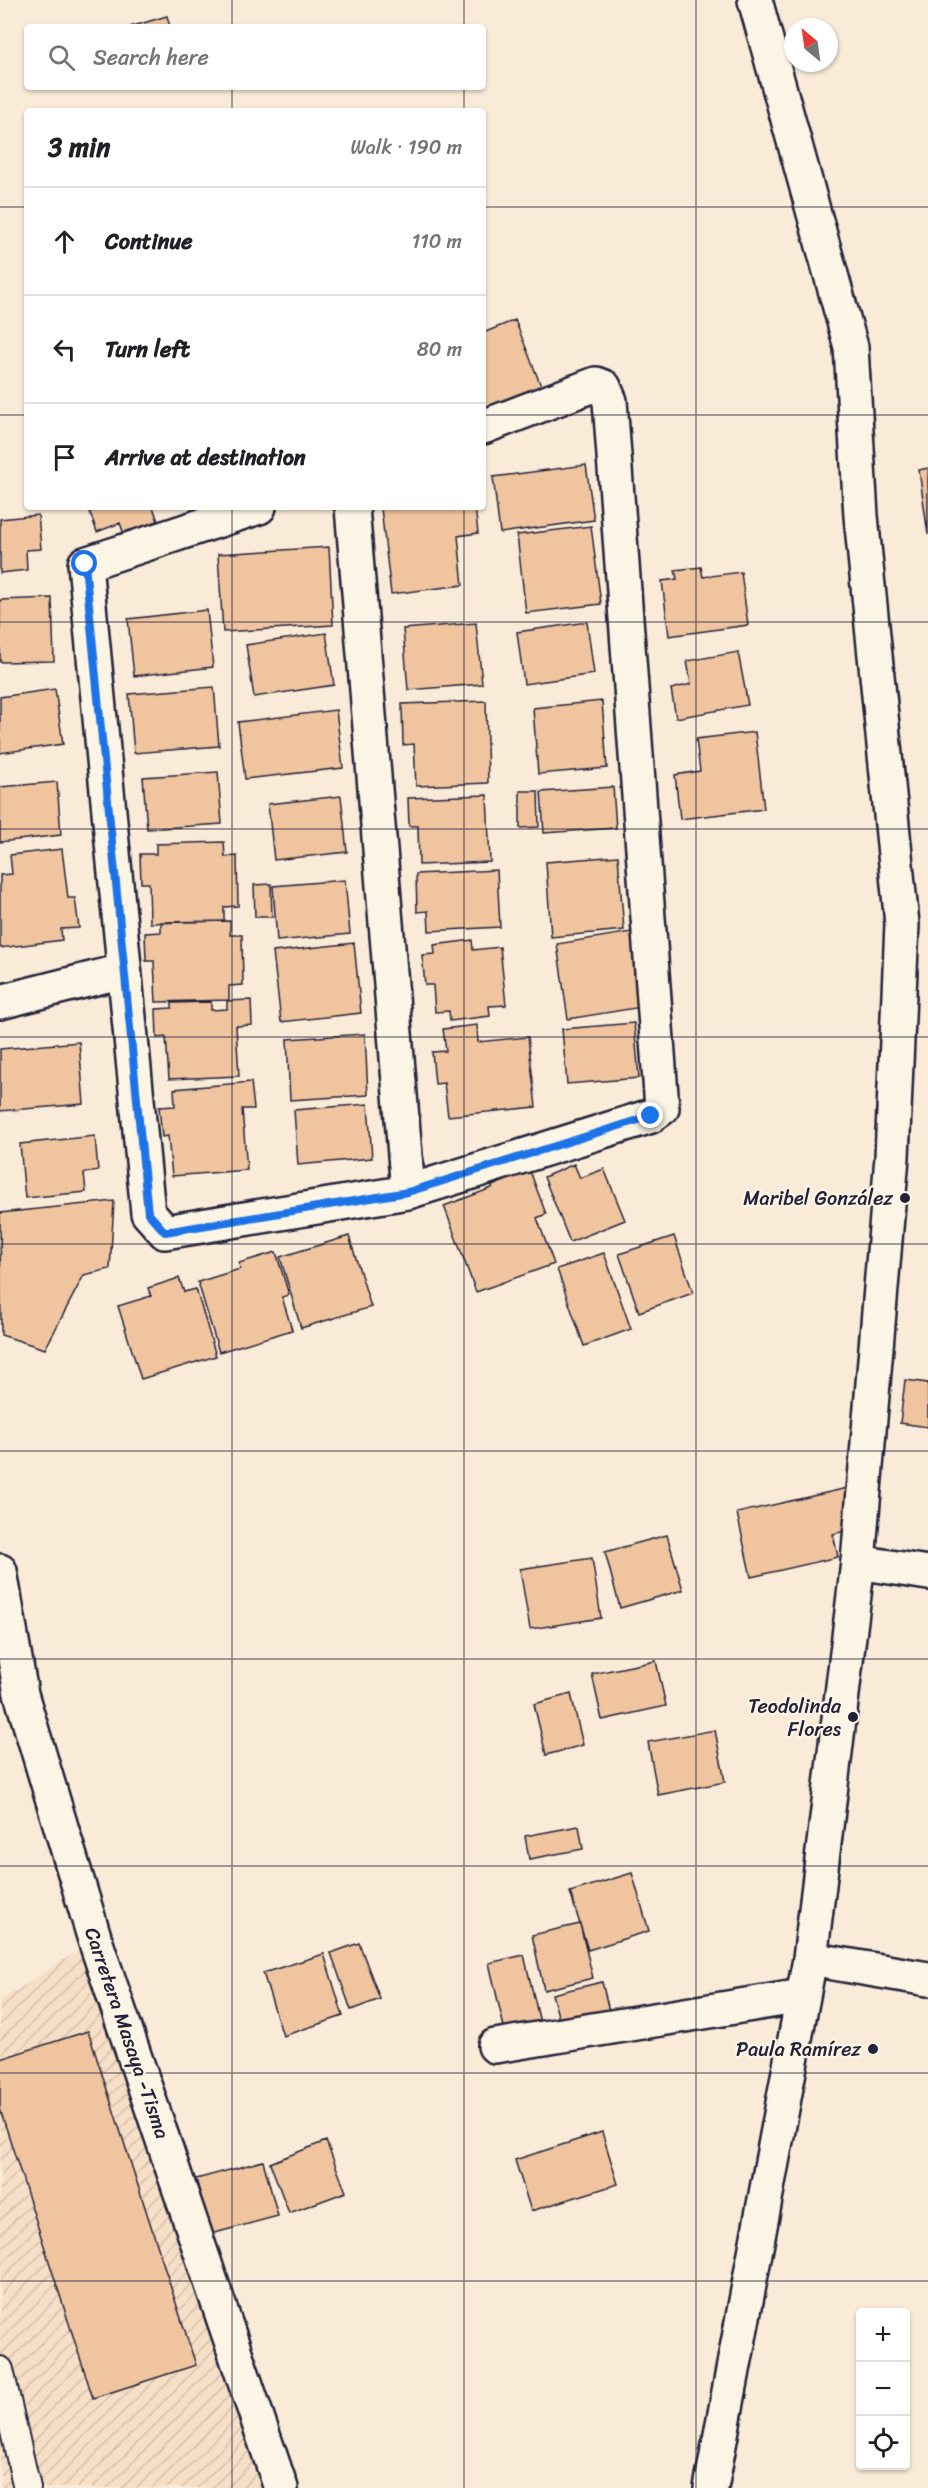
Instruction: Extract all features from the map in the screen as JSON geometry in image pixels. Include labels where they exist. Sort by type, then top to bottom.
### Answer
[{"type":"street","points":[[711,2488],[810,1959],[858,1562],[892,1157],[902,924],[861,516],[851,347],[755,0]]},
{"type":"street","points":[[250,510],[85,564],[148,1213],[165,1232],[408,1192],[651,1116],[662,1108],[610,401],[604,387],[596,384],[486,426]]},
{"type":"street","points":[[352,510],[408,1192]]},
{"type":"street","points":[[0,1002],[123,971]]},
{"type":"street","points":[[858,1562],[928,1573]]},
{"type":"street","name":"Carretera Masaya -Tisma","points":[[0,1571],[21,1694],[95,1940],[281,2488]]},
{"type":"street","points":[[810,1959],[928,1979]]},
{"type":"street","points":[[495,2046],[802,1995]]},
{"type":"lane","points":[[0,2370],[27,2488]]},
{"type":"shaded area","points":[[95,1940],[281,2488],[0,2488],[0,2001]]},
{"type":"building","points":[[167,16],[169,24],[140,24]]},
{"type":"building","points":[[515,320],[543,391],[488,412],[486,407],[486,332]]},
{"type":"building","points":[[586,465],[594,520],[500,533],[493,477]]},
{"type":"building","points":[[928,468],[928,535],[919,470]]},
{"type":"building","points":[[89,510],[154,510],[158,521],[124,534],[120,523],[97,532]]},
{"type":"building","points":[[381,510],[475,510],[478,533],[458,536],[463,585],[391,594]]},
{"type":"building","points":[[38,515],[41,549],[26,550],[27,570],[0,573],[0,519]]},
{"type":"building","points":[[591,526],[601,604],[526,613],[517,535]]},
{"type":"building","points":[[329,547],[333,625],[223,632],[218,554]]},
{"type":"building","points":[[701,567],[703,577],[741,572],[748,625],[669,636],[662,581],[677,579],[675,570]]},
{"type":"building","points":[[52,598],[54,661],[0,662],[0,600]]},
{"type":"building","points":[[207,610],[213,667],[134,676],[128,619]]},
{"type":"building","points":[[587,622],[594,674],[524,684],[517,632]]},
{"type":"building","points":[[476,623],[482,684],[408,690],[403,629]]},
{"type":"building","points":[[326,633],[334,685],[254,697],[246,645]]},
{"type":"building","points":[[738,652],[748,705],[676,718],[671,689],[691,684],[687,661]]},
{"type":"building","points":[[214,687],[219,746],[134,753],[129,694]]},
{"type":"building","points":[[55,689],[63,744],[0,753],[0,697]]},
{"type":"building","points":[[486,701],[488,783],[416,786],[414,744],[403,745],[402,704]]},
{"type":"building","points":[[602,701],[607,768],[538,774],[533,708]]},
{"type":"building","points":[[336,710],[343,768],[245,779],[238,722]]},
{"type":"building","points":[[755,732],[764,809],[680,819],[675,775],[700,771],[696,739]]},
{"type":"building","points":[[218,772],[222,824],[147,829],[143,777]]},
{"type":"building","points":[[57,782],[61,835],[0,842],[0,787]]},
{"type":"building","points":[[613,787],[616,828],[544,833],[541,792]]},
{"type":"building","points":[[520,791],[538,791],[539,827],[520,828]]},
{"type":"building","points":[[487,795],[490,862],[419,865],[418,826],[409,826],[408,798]]},
{"type":"building","points":[[341,796],[347,852],[274,860],[268,804]]},
{"type":"building","points":[[224,842],[225,857],[237,856],[238,906],[224,907],[224,921],[150,923],[149,883],[141,883],[140,854],[156,854],[156,844]]},
{"type":"building","points":[[62,849],[68,898],[75,898],[79,928],[61,929],[62,940],[0,948],[0,875],[12,874],[10,855]]},
{"type":"building","points":[[618,856],[624,930],[551,937],[546,862]]},
{"type":"building","points":[[497,870],[500,927],[429,931],[428,911],[417,912],[416,874]]},
{"type":"building","points":[[345,880],[350,934],[277,941],[273,886]]},
{"type":"building","points":[[271,884],[272,917],[255,917],[254,885]]},
{"type":"building","points":[[230,921],[230,935],[242,935],[243,985],[229,986],[229,1000],[156,1002],[154,961],[146,961],[145,933],[161,932],[161,922]]},
{"type":"building","points":[[631,932],[642,1007],[568,1019],[557,944]]},
{"type":"building","points":[[472,940],[473,950],[500,947],[506,1005],[489,1006],[490,1016],[450,1021],[449,1011],[435,1012],[433,985],[425,985],[422,955],[435,954],[434,945]]},
{"type":"building","points":[[354,943],[361,1013],[281,1022],[273,952]]},
{"type":"building","points":[[251,1000],[252,1025],[236,1026],[239,1076],[169,1079],[166,1037],[157,1038],[156,1009],[172,1008],[172,1003],[211,1002],[211,1010],[227,1009],[227,1001]]},
{"type":"building","points":[[634,1023],[639,1078],[567,1084],[562,1029]]},
{"type":"building","points":[[477,1025],[478,1042],[528,1037],[536,1107],[448,1116],[444,1083],[435,1084],[432,1052],[446,1051],[443,1029]]},
{"type":"building","points":[[365,1034],[368,1095],[290,1100],[287,1039]]},
{"type":"building","points":[[79,1042],[84,1104],[0,1111],[0,1049]]},
{"type":"building","points":[[251,1082],[254,1109],[242,1109],[247,1170],[172,1176],[168,1136],[162,1137],[159,1107],[175,1106],[174,1089]]},
{"type":"building","points":[[368,1104],[372,1158],[298,1165],[294,1110]]},
{"type":"building","points":[[95,1136],[98,1171],[84,1173],[86,1192],[25,1198],[20,1144]]},
{"type":"building","points":[[574,1164],[580,1178],[604,1169],[625,1220],[570,1242],[544,1177]]},
{"type":"building","points":[[530,1171],[546,1214],[537,1218],[554,1264],[476,1292],[444,1206]]},
{"type":"building","points":[[114,1201],[110,1269],[84,1275],[45,1349],[1,1335],[0,1213]]},
{"type":"building","points":[[349,1236],[371,1307],[301,1328],[280,1257]]},
{"type":"building","points":[[674,1236],[693,1293],[639,1312],[619,1254]]},
{"type":"building","points":[[276,1252],[289,1295],[282,1297],[292,1330],[219,1352],[198,1282],[240,1269],[239,1263]]},
{"type":"building","points":[[604,1253],[631,1329],[584,1346],[557,1269]]},
{"type":"building","points":[[179,1278],[184,1292],[196,1289],[216,1356],[141,1379],[118,1306],[151,1296],[148,1288]]},
{"type":"building","points":[[905,1380],[928,1383],[928,1427],[900,1423]]},
{"type":"building","points":[[848,1488],[858,1528],[833,1534],[838,1557],[751,1577],[737,1513]]},
{"type":"building","points":[[667,1535],[683,1590],[620,1608],[605,1552]]},
{"type":"building","points":[[592,1558],[601,1618],[530,1629],[520,1569]]},
{"type":"building","points":[[656,1661],[666,1706],[602,1720],[592,1674]]},
{"type":"building","points":[[571,1694],[583,1745],[546,1755],[534,1704]]},
{"type":"building","points":[[715,1730],[725,1782],[658,1795],[648,1742]]},
{"type":"building","points":[[579,1826],[583,1849],[529,1859],[525,1836]]},
{"type":"building","points":[[632,1873],[649,1931],[588,1950],[570,1892]]},
{"type":"building","points":[[580,1924],[593,1978],[544,1990],[532,1935]]},
{"type":"building","points":[[359,1943],[380,1999],[351,2010],[331,1953]]},
{"type":"building","points":[[324,1954],[343,2016],[283,2036],[263,1973]]},
{"type":"building","points":[[524,1955],[542,2031],[507,2040],[489,1963]]},
{"type":"building","points":[[602,1982],[609,2011],[560,2023],[552,1994]]},
{"type":"building","points":[[88,2031],[196,2365],[93,2398],[0,2109],[0,2059]]},
{"type":"building","points":[[602,2132],[618,2184],[531,2211],[515,2160]]},
{"type":"building","points":[[326,2141],[346,2192],[289,2213],[270,2163]]},
{"type":"building","points":[[263,2161],[278,2216],[211,2234],[196,2179]]},
{"type":"place","name":"Maribel González","points":[[905,1198]]},
{"type":"place","name":"Teodolinda Flores","points":[[853,1717]]},
{"type":"place","name":"Paula Ramírez","points":[[873,2049]]},
{"type":"route","points":[[85,564],[148,1213],[155,1223],[165,1232],[408,1192],[651,1116]]}]
